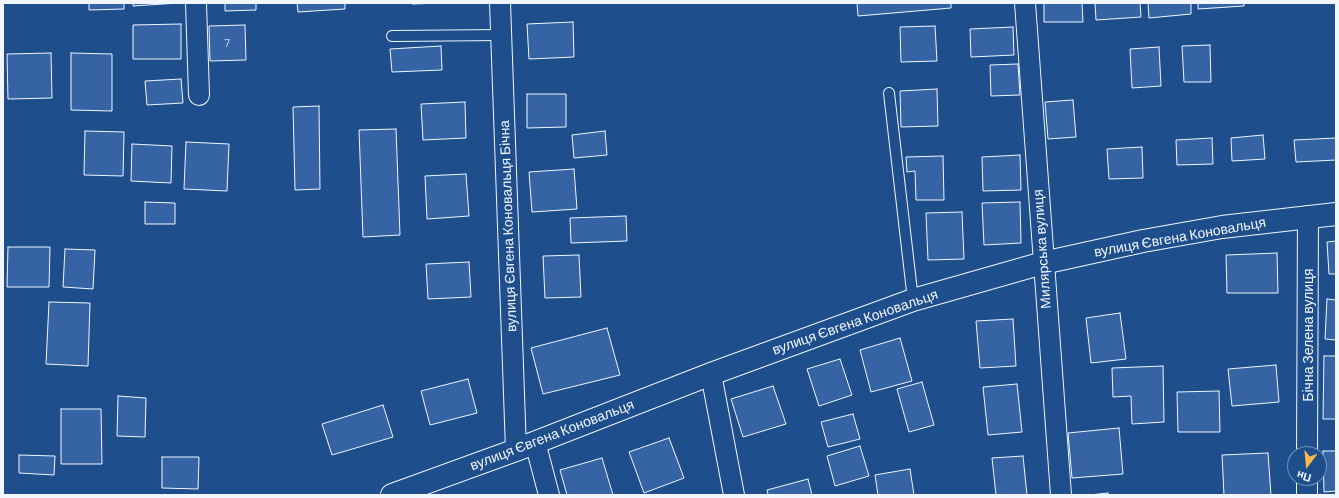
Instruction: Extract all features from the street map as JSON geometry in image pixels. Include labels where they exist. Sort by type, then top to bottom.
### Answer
[{"type":"street","points":[[196,3],[199,95]]},
{"type":"street","name":"вулиця Євгена Коновальця Бічна","points":[[500,3],[525,446],[549,495]]},
{"type":"street","name":"Милярська вулиця","points":[[1025,3],[1061,495]]},
{"type":"street","name":"вулиця Євгена Коновальця","points":[[392,495],[525,446],[710,374],[913,300],[1043,263],[1150,239],[1222,227],[1336,214]]},
{"type":"street","name":"Бічна Зелена вулиця","points":[[1307,446],[1308,216]]},
{"type":"street","points":[[710,374],[734,495]]},
{"type":"lane","points":[[392,36],[501,35]]},
{"type":"lane","points":[[889,93],[913,300]]},
{"type":"building","points":[[89,3],[124,3],[124,9],[89,10]]},
{"type":"building","points":[[133,3],[179,3],[133,6]]},
{"type":"building","points":[[225,3],[256,3],[256,10],[225,11]]},
{"type":"building","points":[[297,3],[345,3],[345,9],[298,12]]},
{"type":"building","points":[[412,3],[443,3],[412,4]]},
{"type":"building","points":[[857,3],[951,3],[951,8],[858,16]]},
{"type":"building","points":[[1044,3],[1082,3],[1083,22],[1044,22]]},
{"type":"building","points":[[1095,3],[1140,3],[1141,17],[1096,20]]},
{"type":"building","points":[[1148,3],[1191,3],[1191,14],[1149,18]]},
{"type":"building","points":[[1198,3],[1244,3],[1244,6],[1198,9]]},
{"type":"building","points":[[573,22],[574,57],[529,59],[527,24]]},
{"type":"building","points":[[181,24],[181,59],[133,59],[133,25]]},
{"type":"building","points":[[245,25],[246,60],[210,61],[209,26]]},
{"type":"building","points":[[935,26],[937,61],[901,62],[900,27]]},
{"type":"building","points":[[1013,27],[1014,55],[971,57],[970,29]]},
{"type":"building","points":[[1210,45],[1211,82],[1184,82],[1182,46]]},
{"type":"building","points":[[441,46],[442,70],[392,72],[390,49]]},
{"type":"building","points":[[1159,47],[1161,86],[1132,88],[1130,49]]},
{"type":"building","points":[[51,53],[52,98],[8,99],[7,54]]},
{"type":"building","points":[[71,53],[112,54],[112,111],[71,110]]},
{"type":"building","points":[[1018,64],[1020,95],[991,96],[990,65]]},
{"type":"building","points":[[181,79],[183,103],[147,105],[145,81]]},
{"type":"building","points":[[937,89],[938,126],[901,127],[900,91]]},
{"type":"building","points":[[527,94],[566,94],[566,127],[527,128]]},
{"type":"building","points":[[1073,100],[1076,137],[1048,139],[1045,102]]},
{"type":"building","points":[[465,102],[466,138],[423,140],[421,104]]},
{"type":"building","points":[[319,106],[320,189],[295,190],[293,107]]},
{"type":"building","points":[[396,129],[400,235],[363,237],[359,130]]},
{"type":"building","points":[[85,131],[124,132],[123,176],[84,175]]},
{"type":"building","points":[[605,131],[607,155],[574,158],[572,135]]},
{"type":"building","points":[[1263,135],[1265,159],[1232,161],[1231,138]]},
{"type":"building","points":[[1212,138],[1213,164],[1177,165],[1176,140]]},
{"type":"building","points":[[1336,138],[1336,160],[1296,162],[1294,140]]},
{"type":"building","points":[[186,142],[229,144],[227,191],[184,189]]},
{"type":"building","points":[[132,144],[172,146],[171,183],[131,181]]},
{"type":"building","points":[[1142,147],[1143,178],[1109,179],[1107,149]]},
{"type":"building","points":[[1020,155],[1021,190],[983,191],[982,157]]},
{"type":"building","points":[[943,156],[944,200],[916,200],[915,171],[907,172],[906,157]]},
{"type":"building","points":[[574,169],[577,209],[532,212],[529,172]]},
{"type":"building","points":[[466,174],[469,216],[427,219],[425,176]]},
{"type":"building","points":[[145,202],[175,203],[175,224],[145,224]]},
{"type":"building","points":[[1020,202],[1021,243],[984,245],[982,203]]},
{"type":"building","points":[[962,212],[964,259],[928,260],[926,213]]},
{"type":"building","points":[[626,216],[627,241],[571,243],[570,218]]},
{"type":"building","points":[[1336,241],[1336,274],[1329,274],[1327,242]]},
{"type":"building","points":[[8,247],[50,247],[49,287],[7,287]]},
{"type":"building","points":[[65,249],[95,250],[93,289],[63,287]]},
{"type":"building","points":[[1277,253],[1278,293],[1227,293],[1226,255]]},
{"type":"building","points":[[579,255],[581,297],[545,298],[543,256]]},
{"type":"building","points":[[469,262],[471,297],[428,299],[426,264]]},
{"type":"building","points":[[1327,299],[1336,300],[1336,340],[1325,339]]},
{"type":"building","points":[[49,302],[90,303],[88,366],[46,364]]},
{"type":"building","points":[[1120,313],[1126,359],[1091,363],[1086,318]]},
{"type":"building","points":[[1013,319],[1016,366],[980,368],[976,321]]},
{"type":"building","points":[[607,328],[620,375],[543,394],[531,348]]},
{"type":"building","points":[[900,338],[912,381],[871,392],[860,350]]},
{"type":"building","points":[[1324,356],[1336,356],[1336,419],[1323,419]]},
{"type":"building","points":[[840,359],[852,395],[819,406],[807,369]]},
{"type":"building","points":[[1276,365],[1279,402],[1232,406],[1228,369]]},
{"type":"building","points":[[1163,366],[1164,422],[1132,424],[1131,396],[1113,397],[1112,368]]},
{"type":"building","points":[[468,379],[477,413],[430,425],[421,391]]},
{"type":"building","points":[[922,382],[934,425],[909,432],[897,389]]},
{"type":"building","points":[[1017,384],[1022,432],[988,435],[983,387]]},
{"type":"building","points":[[773,386],[786,424],[743,437],[731,399]]},
{"type":"building","points":[[1219,391],[1220,432],[1178,432],[1177,392]]},
{"type":"building","points":[[118,396],[146,398],[145,437],[117,436]]},
{"type":"building","points":[[383,405],[393,437],[332,455],[322,424]]},
{"type":"building","points":[[61,409],[101,409],[102,464],[61,464]]},
{"type":"building","points":[[853,414],[860,439],[828,447],[821,422]]},
{"type":"building","points":[[1119,428],[1123,474],[1072,478],[1068,433]]},
{"type":"building","points":[[669,438],[684,478],[644,493],[629,452]]},
{"type":"building","points":[[860,446],[869,476],[835,486],[827,456]]},
{"type":"building","points":[[1327,451],[1336,451],[1336,491],[1324,492],[1324,486],[1327,486]]},
{"type":"building","points":[[1268,453],[1271,495],[1224,495],[1222,455]]},
{"type":"building","points":[[19,455],[55,456],[54,475],[19,473]]},
{"type":"building","points":[[1023,456],[1027,495],[996,495],[992,458]]},
{"type":"building","points":[[162,457],[199,457],[198,489],[162,488]]},
{"type":"building","points":[[602,458],[613,495],[567,495],[560,470]]},
{"type":"building","points":[[910,469],[914,495],[878,495],[875,475]]},
{"type":"building","points":[[808,479],[812,495],[768,495],[767,490]]},
{"type":"building","points":[[1108,493],[1108,495],[1089,495]]}]
